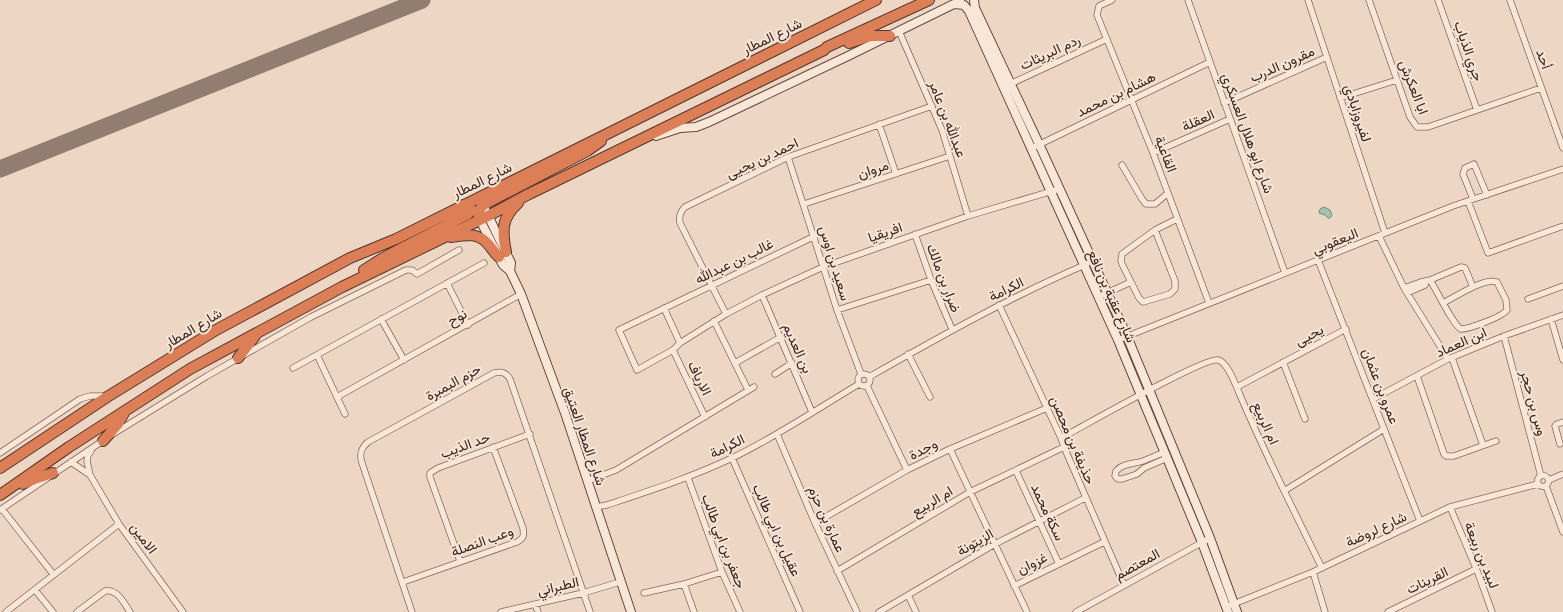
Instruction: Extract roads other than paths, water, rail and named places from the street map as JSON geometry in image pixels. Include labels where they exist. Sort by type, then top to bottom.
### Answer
[{"type":"highway","name":"شارع المطار","points":[[0,468],[107,396],[216,330],[350,258],[396,239],[463,205],[481,201],[587,151],[627,123],[876,0]]},
{"type":"highway","points":[[824,50],[827,47],[929,0]]},
{"type":"highway","points":[[0,494],[68,447],[190,369],[342,287],[484,218],[647,135],[824,50],[870,36],[895,34]]},
{"type":"highway","points":[[502,254],[502,230],[505,220],[514,207],[529,194]]},
{"type":"highway","points":[[481,201],[478,212],[484,218]]},
{"type":"highway","points":[[342,287],[383,258],[468,214],[471,211],[470,207],[463,205]]},
{"type":"highway","points":[[439,239],[467,235],[477,236],[502,254]]},
{"type":"highway","points":[[238,358],[259,332]]},
{"type":"highway","points":[[103,441],[118,424],[126,410]]},
{"type":"highway","points":[[10,488],[53,473]]},
{"type":"street","name":"شارع عقبة بن نافع","points":[[974,0],[975,8],[1008,85],[1036,146],[1059,189],[1127,336],[1166,455],[1230,607],[1237,612]]},
{"type":"street","name":"القاعية","points":[[1112,0],[1099,6],[1097,15],[1132,100],[1209,303]]},
{"type":"street","name":"شارع ابو هلال العسكري","points":[[1188,0],[1285,273]]},
{"type":"street","name":"لفيروزابادي","points":[[1308,0],[1385,233]]},
{"type":"street","name":"ابا العكرش","points":[[1369,0],[1410,117],[1417,127],[1428,127],[1541,88]]},
{"type":"street","name":"جري الذياب","points":[[1438,0],[1477,110]]},
{"type":"street","name":"أحد","points":[[1510,0],[1563,148]]},
{"type":"street","name":"شارع عقبة بن نافع","points":[[959,2],[969,11],[1008,85]]},
{"type":"street","points":[[647,135],[655,137],[680,128],[702,125],[895,34],[959,2]]},
{"type":"street","name":"عبدالله بن عامر","points":[[895,34],[932,106],[950,156],[968,216]]},
{"type":"street","name":"ردم البريثات","points":[[1008,85],[1107,39]]},
{"type":"street","name":"مقرون الدرب","points":[[1224,103],[1327,57]]},
{"type":"street","name":"هشام بن محمد","points":[[1036,146],[1210,62]]},
{"type":"street","points":[[1340,98],[1397,80]]},
{"type":"street","name":"احمد بن يحيى","points":[[712,285],[680,223],[680,215],[685,207],[788,157],[932,106]]},
{"type":"street","name":"العقلة","points":[[1153,154],[1230,119]]},
{"type":"street","points":[[880,124],[896,174]]},
{"type":"street","name":"شارع عقبة بن نافع","points":[[1036,146],[1050,192],[1118,340],[1145,392],[1210,538],[1230,607]]},
{"type":"street","name":"مروان","points":[[804,204],[950,156]]},
{"type":"street","name":"سعيد بن اوس","points":[[788,157],[837,310],[861,374]]},
{"type":"street","points":[[1487,195],[1474,164],[1465,168],[1463,174],[1488,253],[1563,226]]},
{"type":"street","points":[[1122,165],[1146,204],[1155,204],[1168,193]]},
{"type":"street","name":"اليعقوبي","points":[[1118,340],[1385,233],[1471,200],[1563,169]]},
{"type":"street","name":"افريقيا","points":[[637,370],[673,350],[680,343],[726,314],[823,266],[968,216],[1059,189]]},
{"type":"street","name":"شارع المطار العتيق","points":[[484,218],[502,254],[503,265],[510,271],[521,294],[564,413],[630,612]]},
{"type":"street","points":[[1154,230],[1175,281],[1175,289],[1170,294],[1144,302],[1139,298],[1121,261],[1122,254],[1154,230],[1178,219]]},
{"type":"street","name":"ضرار بن مالك","points":[[915,234],[931,280],[952,330]]},
{"type":"street","name":"غالب بن عبدالله","points":[[637,370],[619,330],[814,236]]},
{"type":"street","points":[[1379,236],[1406,290],[1450,358],[1483,445]]},
{"type":"street","points":[[53,574],[1,509],[93,447],[159,405],[238,358],[311,317],[406,270],[412,270],[417,274],[459,250]]},
{"type":"street","name":"عمرو بن عثمان","points":[[1318,260],[1420,521]]},
{"type":"street","name":"الكرامة","points":[[869,377],[999,304],[1092,262]]},
{"type":"street","points":[[293,368],[484,263]]},
{"type":"street","points":[[1406,290],[1421,282],[1462,267],[1465,268],[1473,287]]},
{"type":"street","points":[[837,310],[931,280]]},
{"type":"street","points":[[1428,280],[1456,324],[1461,329],[1469,328],[1507,310],[1506,300],[1497,282],[1491,280],[1473,287],[1443,303]]},
{"type":"street","points":[[1098,296],[1131,282]]},
{"type":"street","points":[[447,283],[468,325]]},
{"type":"street","points":[[712,285],[726,314]]},
{"type":"street","points":[[1528,299],[1563,286]]},
{"type":"street","name":"نوح","points":[[337,397],[521,294]]},
{"type":"street","name":"بن العديم","points":[[762,295],[812,412]]},
{"type":"street","name":"حذيفة بن محصن","points":[[999,304],[1061,438],[1085,498],[1124,585]]},
{"type":"street","points":[[664,308],[680,343]]},
{"type":"street","name":"ابن العماد","points":[[1373,400],[1450,358],[1504,336],[1563,315]]},
{"type":"street","points":[[381,319],[404,360]]},
{"type":"street","points":[[1551,319],[1563,360]]},
{"type":"street","points":[[714,321],[748,390]]},
{"type":"street","name":"يحيى","points":[[1237,387],[1346,329]]},
{"type":"street","name":"وس بن حجر","points":[[1504,336],[1542,476]]},
{"type":"street","points":[[735,363],[780,337]]},
{"type":"street","name":"الارياف","points":[[673,350],[705,417]]},
{"type":"street","points":[[908,354],[930,397]]},
{"type":"street","points":[[317,355],[345,414]]},
{"type":"street","name":"ام الربيع","points":[[1061,438],[1145,392],[1208,361],[1214,360],[1224,362],[1237,387],[1284,492],[1322,568]]},
{"type":"street","name":"يحيى","points":[[1283,362],[1306,420]]},
{"type":"street","points":[[774,374],[792,363]]},
{"type":"street","name":"حزم البمبرة","points":[[412,612],[360,458],[360,452],[364,446],[494,373],[499,372],[508,375],[510,379],[590,612]]},
{"type":"street","points":[[867,386],[862,387],[858,384],[857,380],[861,374],[869,377],[869,384],[867,386],[907,470]]},
{"type":"street","points":[[1417,376],[1446,456],[1454,456],[1496,441]]},
{"type":"street","name":"الكرامة","points":[[596,507],[688,478],[732,458],[777,434],[858,384]]},
{"type":"street","points":[[587,481],[616,470],[754,387]]},
{"type":"street","name":"شارع المطار","points":[[0,453],[80,398],[90,396],[107,396]]},
{"type":"street","name":"وجدة","points":[[815,523],[907,470],[950,449],[1047,408]]},
{"type":"street","points":[[1560,444],[1555,426],[1563,422]]},
{"type":"street","points":[[1284,492],[1384,429]]},
{"type":"street","name":"حد الذيب","points":[[460,561],[430,477],[430,473],[438,468],[530,434]]},
{"type":"street","name":"عمارة بن حزم","points":[[777,434],[815,523],[857,612]]},
{"type":"street","name":"الامين","points":[[93,447],[88,455],[87,461],[90,475],[119,524],[183,612]]},
{"type":"street","name":"وعب النصلة","points":[[403,582],[518,542],[524,536],[493,447]]},
{"type":"street","name":"ام الربيع","points":[[837,571],[970,492],[1064,448]]},
{"type":"street","points":[[950,449],[1027,612]]},
{"type":"street","points":[[1166,455],[1137,474],[1124,479],[1120,479],[1116,476],[1116,471],[1119,468],[1166,455]]},
{"type":"street","name":"عقيل بن ابي طالب","points":[[732,458],[800,612]]},
{"type":"street","name":"الامين","points":[[71,462],[90,475]]},
{"type":"street","name":"سكة محمد","points":[[1016,471],[1059,564]]},
{"type":"street","points":[[1546,486],[1549,484],[1549,480],[1563,474]]},
{"type":"street","points":[[1546,486],[1541,486],[1538,484],[1538,480],[1542,476],[1547,477],[1549,480]]},
{"type":"street","name":"جعفر بن ابي طالب","points":[[688,478],[722,572],[740,612]]},
{"type":"street","name":"شارع لروضة","points":[[1230,607],[1322,568],[1450,507],[1538,484]]},
{"type":"street","points":[[1546,486],[1563,532]]},
{"type":"street","name":"الزيتونة","points":[[879,612],[995,544],[1085,498]]},
{"type":"street","name":"لبيد بن ربيعة","points":[[1450,507],[1492,612]]},
{"type":"street","points":[[6,612],[119,524]]},
{"type":"street","name":"المعتصم","points":[[1076,612],[1210,538]]},
{"type":"street","name":"غزوان","points":[[1014,586],[1104,542]]},
{"type":"street","name":"القرينات","points":[[1388,612],[1476,569]]},
{"type":"street","points":[[644,593],[684,584],[722,572]]},
{"type":"street","points":[[1313,572],[1325,612]]},
{"type":"street","name":"الطبراني","points":[[501,612],[583,593],[620,582]]},
{"type":"street","points":[[684,584],[694,612]]},
{"type":"street","points":[[35,590],[53,612]]},
{"type":"street","points":[[77,612],[105,591],[116,593],[130,612]]},
{"type":"street","points":[[908,595],[916,612]]},
{"type":"street","points":[[535,604],[538,612]]}]
